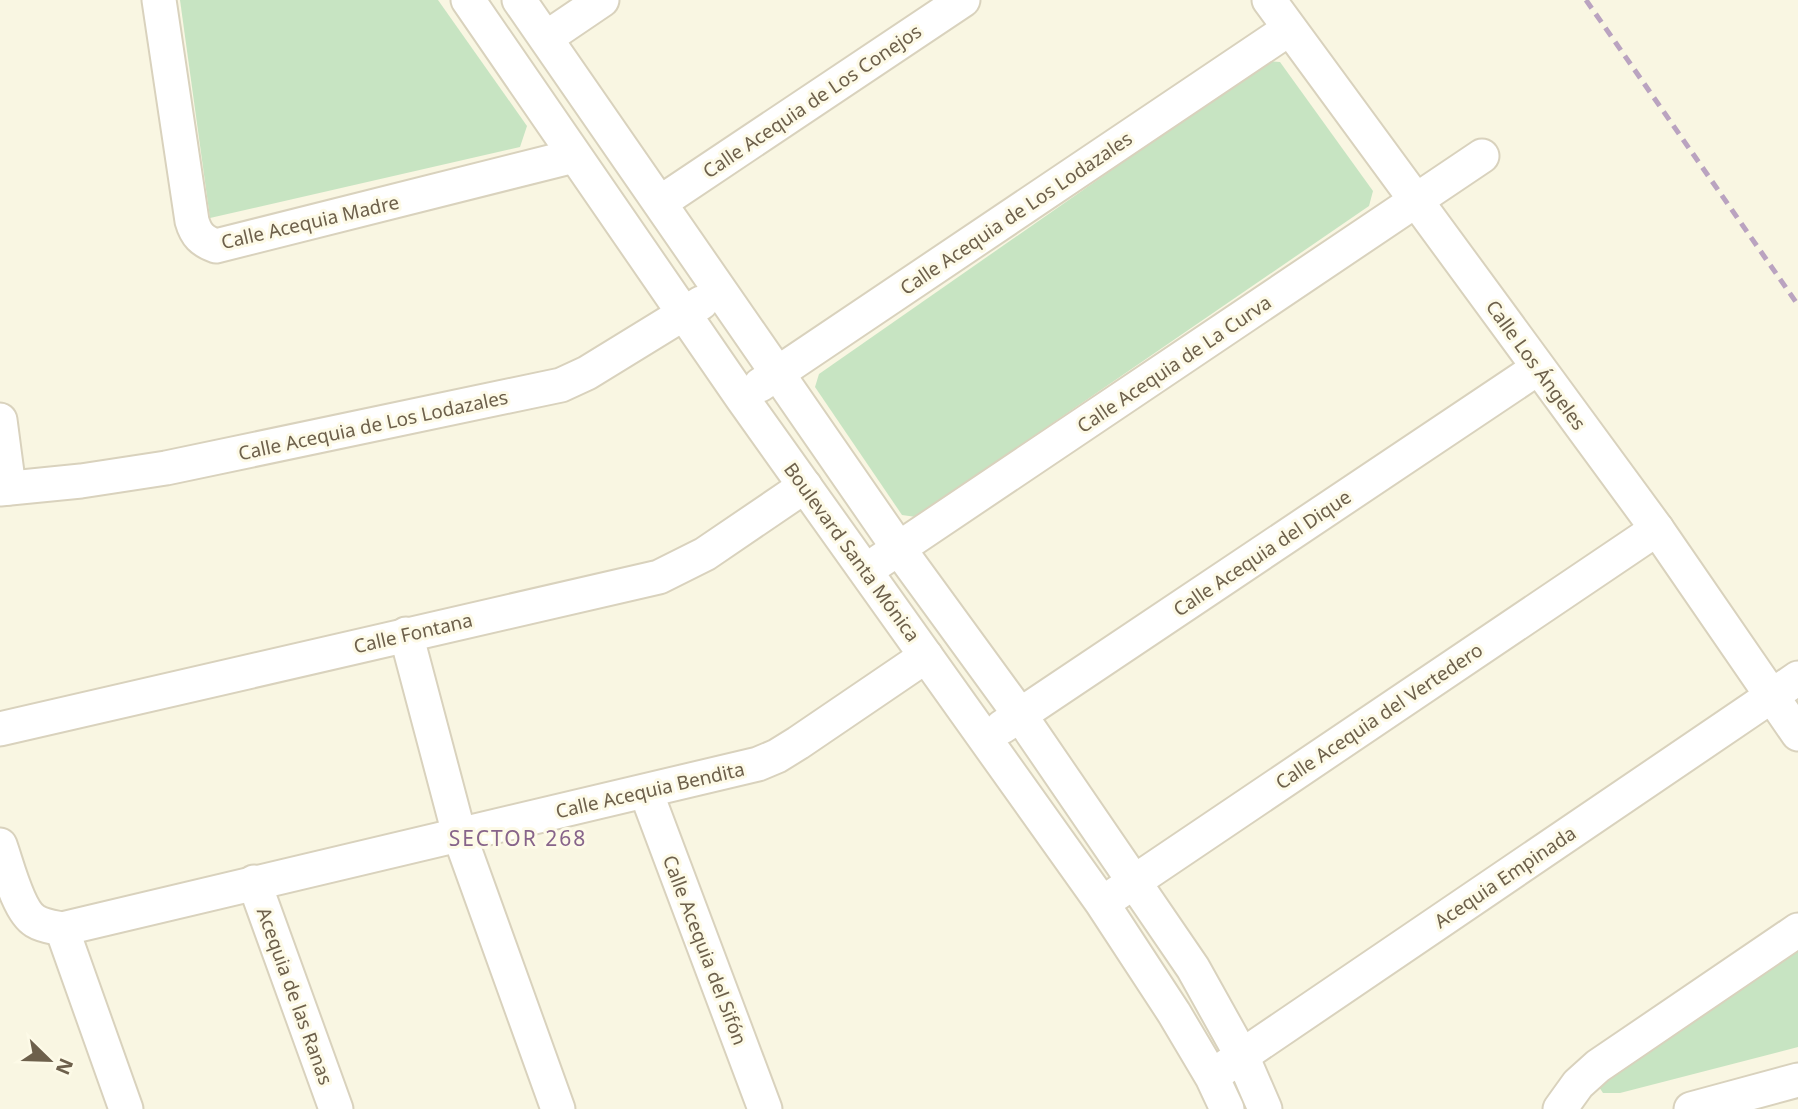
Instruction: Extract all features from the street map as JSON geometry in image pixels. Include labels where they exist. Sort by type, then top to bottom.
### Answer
[{"type":"street","name":"Calle Acequia Madre","points":[[159,0],[192,221],[196,233],[206,243],[216,246],[574,156]]},
{"type":"street","name":"Boulevard Santa Mónica","points":[[468,0],[742,398],[1102,903],[1174,1013],[1212,1077],[1227,1109]]},
{"type":"street","name":"Boulevard Santa Mónica","points":[[519,0],[900,549],[1020,715],[1193,968],[1242,1056],[1265,1109]]},
{"type":"street","points":[[546,38],[602,0]]},
{"type":"street","name":"Calle Acequia de Los Conejos","points":[[661,202],[963,0]]},
{"type":"street","name":"Calle Los Ángeles","points":[[1269,0],[1657,529],[1785,687],[1798,734]]},
{"type":"street","name":"Calle Acequia de Los Lodazales","points":[[742,398],[1289,29]]},
{"type":"street","name":"Calle Acequia de La Curva","points":[[865,570],[1482,156]]},
{"type":"street","name":"Calle Acequia de Los Lodazales","points":[[5,489],[166,468],[561,385],[587,373],[720,290]]},
{"type":"street","name":"Calle Acequia del Dique","points":[[986,739],[1538,368]]},
{"type":"street","points":[[0,420],[5,489]]},
{"type":"street","name":"Calle Fontana","points":[[0,729],[659,577],[705,554],[805,486]]},
{"type":"street","name":"Calle Acequia del Vertedero","points":[[1102,903],[1657,529]]},
{"type":"street","points":[[406,634],[459,834],[558,1109]]},
{"type":"street","name":"Calle Acequia Bendita","points":[[62,929],[758,764],[777,756],[926,656]]},
{"type":"street","name":"Acequia Empinada","points":[[1212,1077],[1785,687]]},
{"type":"street","name":"Calle Acequia del Sifón","points":[[646,792],[765,1109]]},
{"type":"street","points":[[0,845],[21,904],[32,920],[62,929],[127,1109]]},
{"type":"street","name":"Acequia de las Ranas","points":[[254,882],[336,1109]]},
{"type":"street","points":[[1560,1109],[1578,1084],[1598,1066],[1798,930]]},
{"type":"street","points":[[1692,1109],[1798,1080]]},
{"type":"green space","points":[[180,0],[438,0],[527,126],[520,147],[210,218]]},
{"type":"green space","points":[[1268,61],[1280,62],[1373,191],[1369,206],[916,517],[902,515],[815,387],[819,374]]},
{"type":"green space","points":[[1798,933],[1798,1047],[1620,1093],[1603,1093],[1593,1078]]},
{"type":"railway","points":[[1586,0],[1798,305]]},
{"type":"district","name":"SECTOR 268","points":[[518,839]]}]
